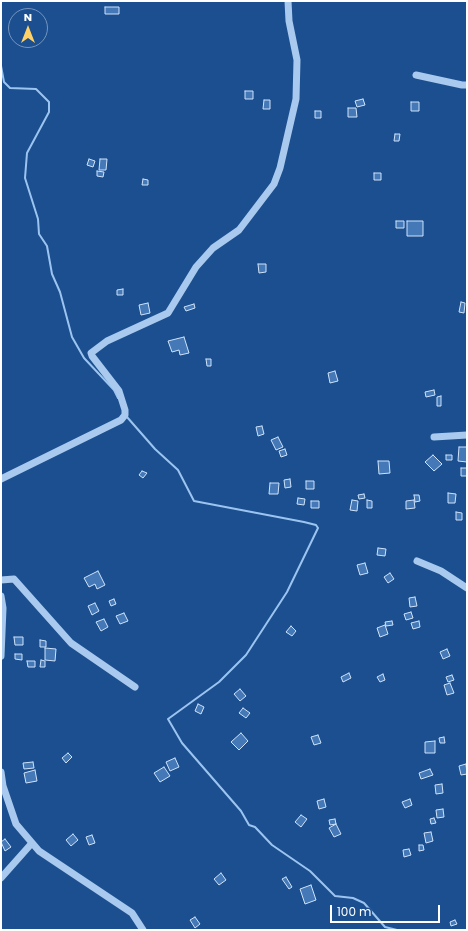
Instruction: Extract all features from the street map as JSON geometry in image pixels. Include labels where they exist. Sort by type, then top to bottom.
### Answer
[{"type":"street","points":[[1,479],[121,420],[125,415],[125,410],[119,391],[91,353],[107,341],[168,313],[196,267],[213,248],[239,230],[274,184],[280,168],[296,99],[297,60],[289,21],[288,1]]},
{"type":"street","points":[[416,75],[467,85]]},
{"type":"street","points":[[434,436],[467,435]]},
{"type":"street","points":[[417,561],[441,571],[467,588]]},
{"type":"street","points":[[1,580],[14,579],[71,643],[135,687]]},
{"type":"street","points":[[1,596],[3,608],[1,656]]},
{"type":"street","points":[[1,772],[3,786],[16,824],[39,851],[132,913],[143,930]]},
{"type":"street","points":[[1,878],[32,842]]},
{"type":"building","points":[[105,7],[119,7],[119,14],[105,14]]},
{"type":"building","points":[[245,91],[253,91],[253,99],[245,99]]},
{"type":"building","points":[[363,99],[365,105],[357,107],[355,101]]},
{"type":"building","points":[[264,100],[270,100],[270,109],[263,109]]},
{"type":"building","points":[[411,102],[419,102],[419,111],[411,111]]},
{"type":"building","points":[[348,108],[356,108],[357,117],[348,117]]},
{"type":"building","points":[[315,111],[321,111],[321,118],[315,118]]},
{"type":"building","points":[[395,134],[400,134],[399,141],[394,141]]},
{"type":"building","points":[[89,159],[95,161],[93,167],[87,165]]},
{"type":"building","points":[[100,159],[107,159],[106,170],[99,170]]},
{"type":"building","points":[[97,171],[104,172],[103,177],[97,176]]},
{"type":"building","points":[[374,173],[381,173],[381,180],[374,180]]},
{"type":"building","points":[[143,179],[148,180],[148,185],[142,185]]},
{"type":"building","points":[[396,221],[404,221],[404,228],[396,228]]},
{"type":"building","points":[[407,221],[423,221],[423,236],[407,236]]},
{"type":"building","points":[[258,264],[266,264],[266,272],[259,273]]},
{"type":"building","points":[[123,289],[123,295],[117,295],[117,290]]},
{"type":"building","points":[[461,302],[465,303],[464,313],[459,312]]},
{"type":"building","points":[[148,303],[150,313],[141,315],[139,305]]},
{"type":"building","points":[[194,304],[195,308],[186,311],[184,307]]},
{"type":"building","points":[[184,337],[189,353],[180,355],[179,350],[172,352],[168,341]]},
{"type":"building","points":[[206,359],[211,359],[211,366],[207,366]]},
{"type":"building","points":[[335,371],[338,381],[330,383],[328,373]]},
{"type":"building","points":[[434,390],[435,395],[426,397],[425,392]]},
{"type":"building","points":[[441,396],[441,406],[437,406],[437,397]]},
{"type":"building","points":[[262,426],[264,434],[258,436],[256,427]]},
{"type":"building","points":[[278,437],[283,447],[276,450],[271,440]]},
{"type":"building","points":[[459,447],[467,447],[467,462],[458,461]]},
{"type":"building","points":[[285,449],[287,455],[281,457],[279,451]]},
{"type":"building","points":[[433,455],[442,464],[434,471],[425,462]]},
{"type":"building","points":[[446,455],[452,455],[452,460],[446,460]]},
{"type":"building","points":[[378,461],[389,461],[390,473],[379,474]]},
{"type":"building","points":[[461,468],[467,468],[467,476],[461,476]]},
{"type":"building","points":[[142,471],[147,473],[143,478],[139,475]]},
{"type":"building","points":[[290,479],[291,487],[285,488],[284,480]]},
{"type":"building","points":[[306,481],[314,481],[314,489],[306,489]]},
{"type":"building","points":[[270,483],[279,483],[278,494],[269,494]]},
{"type":"building","points":[[448,493],[456,494],[455,503],[448,503]]},
{"type":"building","points":[[364,494],[365,498],[359,499],[358,495]]},
{"type":"building","points":[[414,495],[419,495],[420,501],[415,502]]},
{"type":"building","points":[[298,498],[305,499],[304,505],[297,504]]},
{"type":"building","points":[[352,500],[358,501],[357,511],[350,510]]},
{"type":"building","points":[[367,500],[372,501],[372,508],[367,508]]},
{"type":"building","points":[[414,500],[415,508],[406,509],[406,501]]},
{"type":"building","points":[[311,501],[319,501],[319,508],[311,508]]},
{"type":"building","points":[[456,512],[462,513],[462,520],[456,520]]},
{"type":"building","points":[[378,548],[386,549],[385,556],[377,555]]},
{"type":"building","points":[[365,563],[368,573],[360,575],[357,565]]},
{"type":"building","points":[[98,571],[105,585],[97,589],[95,584],[89,587],[84,578]]},
{"type":"building","points":[[390,573],[394,579],[388,583],[384,577]]},
{"type":"building","points":[[415,597],[417,606],[410,607],[409,598]]},
{"type":"building","points":[[114,599],[116,604],[111,606],[109,601]]},
{"type":"building","points":[[95,603],[99,611],[92,615],[88,606]]},
{"type":"building","points":[[411,612],[413,618],[406,620],[404,614]]},
{"type":"building","points":[[124,613],[128,621],[120,624],[116,616]]},
{"type":"building","points":[[104,619],[108,627],[101,631],[96,622]]},
{"type":"building","points":[[392,621],[393,625],[386,626],[385,622]]},
{"type":"building","points":[[419,621],[420,627],[413,629],[411,623]]},
{"type":"building","points":[[385,625],[388,634],[380,637],[377,628]]},
{"type":"building","points":[[291,626],[296,631],[292,636],[286,632]]},
{"type":"building","points":[[14,637],[23,637],[23,645],[15,645]]},
{"type":"building","points":[[40,640],[46,641],[46,647],[40,647]]},
{"type":"building","points":[[45,648],[56,649],[55,661],[45,660]]},
{"type":"building","points":[[447,649],[450,656],[443,659],[440,652]]},
{"type":"building","points":[[15,654],[22,654],[22,660],[15,659]]},
{"type":"building","points":[[41,660],[45,661],[45,667],[40,667]]},
{"type":"building","points":[[27,661],[35,661],[35,667],[28,667]]},
{"type":"building","points":[[349,673],[351,678],[343,682],[341,677]]},
{"type":"building","points":[[383,674],[385,680],[380,682],[377,677]]},
{"type":"building","points":[[452,675],[454,680],[448,682],[446,677]]},
{"type":"building","points":[[450,683],[454,693],[447,695],[444,685]]},
{"type":"building","points":[[240,689],[246,696],[240,701],[234,694]]},
{"type":"building","points":[[198,704],[204,707],[201,714],[195,711]]},
{"type":"building","points":[[243,708],[250,713],[246,718],[239,713]]},
{"type":"building","points":[[241,733],[248,741],[239,750],[231,742]]},
{"type":"building","points":[[318,735],[321,743],[314,745],[311,737]]},
{"type":"building","points":[[444,737],[445,743],[440,743],[439,738]]},
{"type":"building","points":[[435,741],[435,753],[425,753],[425,742]]},
{"type":"building","points":[[68,753],[72,757],[66,763],[62,758]]},
{"type":"building","points":[[175,758],[179,767],[170,771],[166,762]]},
{"type":"building","points":[[33,762],[34,768],[24,769],[23,763]]},
{"type":"building","points":[[466,764],[467,774],[461,775],[459,766]]},
{"type":"building","points":[[164,767],[170,776],[160,782],[154,773]]},
{"type":"building","points":[[430,769],[433,775],[421,779],[419,773]]},
{"type":"building","points":[[35,770],[37,781],[26,783],[24,773]]},
{"type":"building","points":[[442,784],[443,793],[436,794],[435,785]]},
{"type":"building","points":[[324,799],[326,807],[319,809],[317,801]]},
{"type":"building","points":[[410,799],[412,805],[405,808],[402,802]]},
{"type":"building","points":[[443,809],[444,817],[437,818],[436,810]]},
{"type":"building","points":[[301,815],[307,819],[301,827],[295,822]]},
{"type":"building","points":[[434,818],[436,823],[431,824],[430,819]]},
{"type":"building","points":[[335,819],[336,824],[330,825],[329,820]]},
{"type":"building","points":[[336,824],[341,834],[334,837],[329,828]]},
{"type":"building","points":[[431,832],[433,841],[426,843],[424,833]]},
{"type":"building","points":[[73,834],[78,840],[71,846],[66,840]]},
{"type":"building","points":[[92,835],[95,843],[89,845],[86,837]]},
{"type":"building","points":[[5,839],[11,847],[5,851],[1,842]]},
{"type":"building","points":[[419,845],[423,845],[424,850],[419,851]]},
{"type":"building","points":[[409,849],[411,855],[404,857],[403,850]]},
{"type":"building","points":[[221,873],[226,880],[219,885],[214,879]]},
{"type":"building","points":[[286,877],[292,887],[289,889],[282,879]]},
{"type":"building","points":[[311,885],[316,900],[305,904],[300,889]]},
{"type":"building","points":[[195,917],[200,924],[195,928],[190,920]]},
{"type":"building","points":[[455,920],[457,924],[451,926],[450,922]]},
{"type":"waterway","points":[[1,66],[4,82],[10,88],[36,89],[49,102],[49,112],[27,153],[25,178],[38,219],[39,234],[47,246],[52,274],[60,292],[72,337],[84,358],[114,390],[118,398]]},
{"type":"waterway","points":[[127,417],[155,449],[178,470],[194,501],[304,522],[316,525],[318,528],[287,592],[246,655],[219,682],[168,719],[182,743],[241,811],[249,825],[255,827],[272,845],[310,871],[335,896],[353,898],[364,903],[385,927],[397,930]]}]
